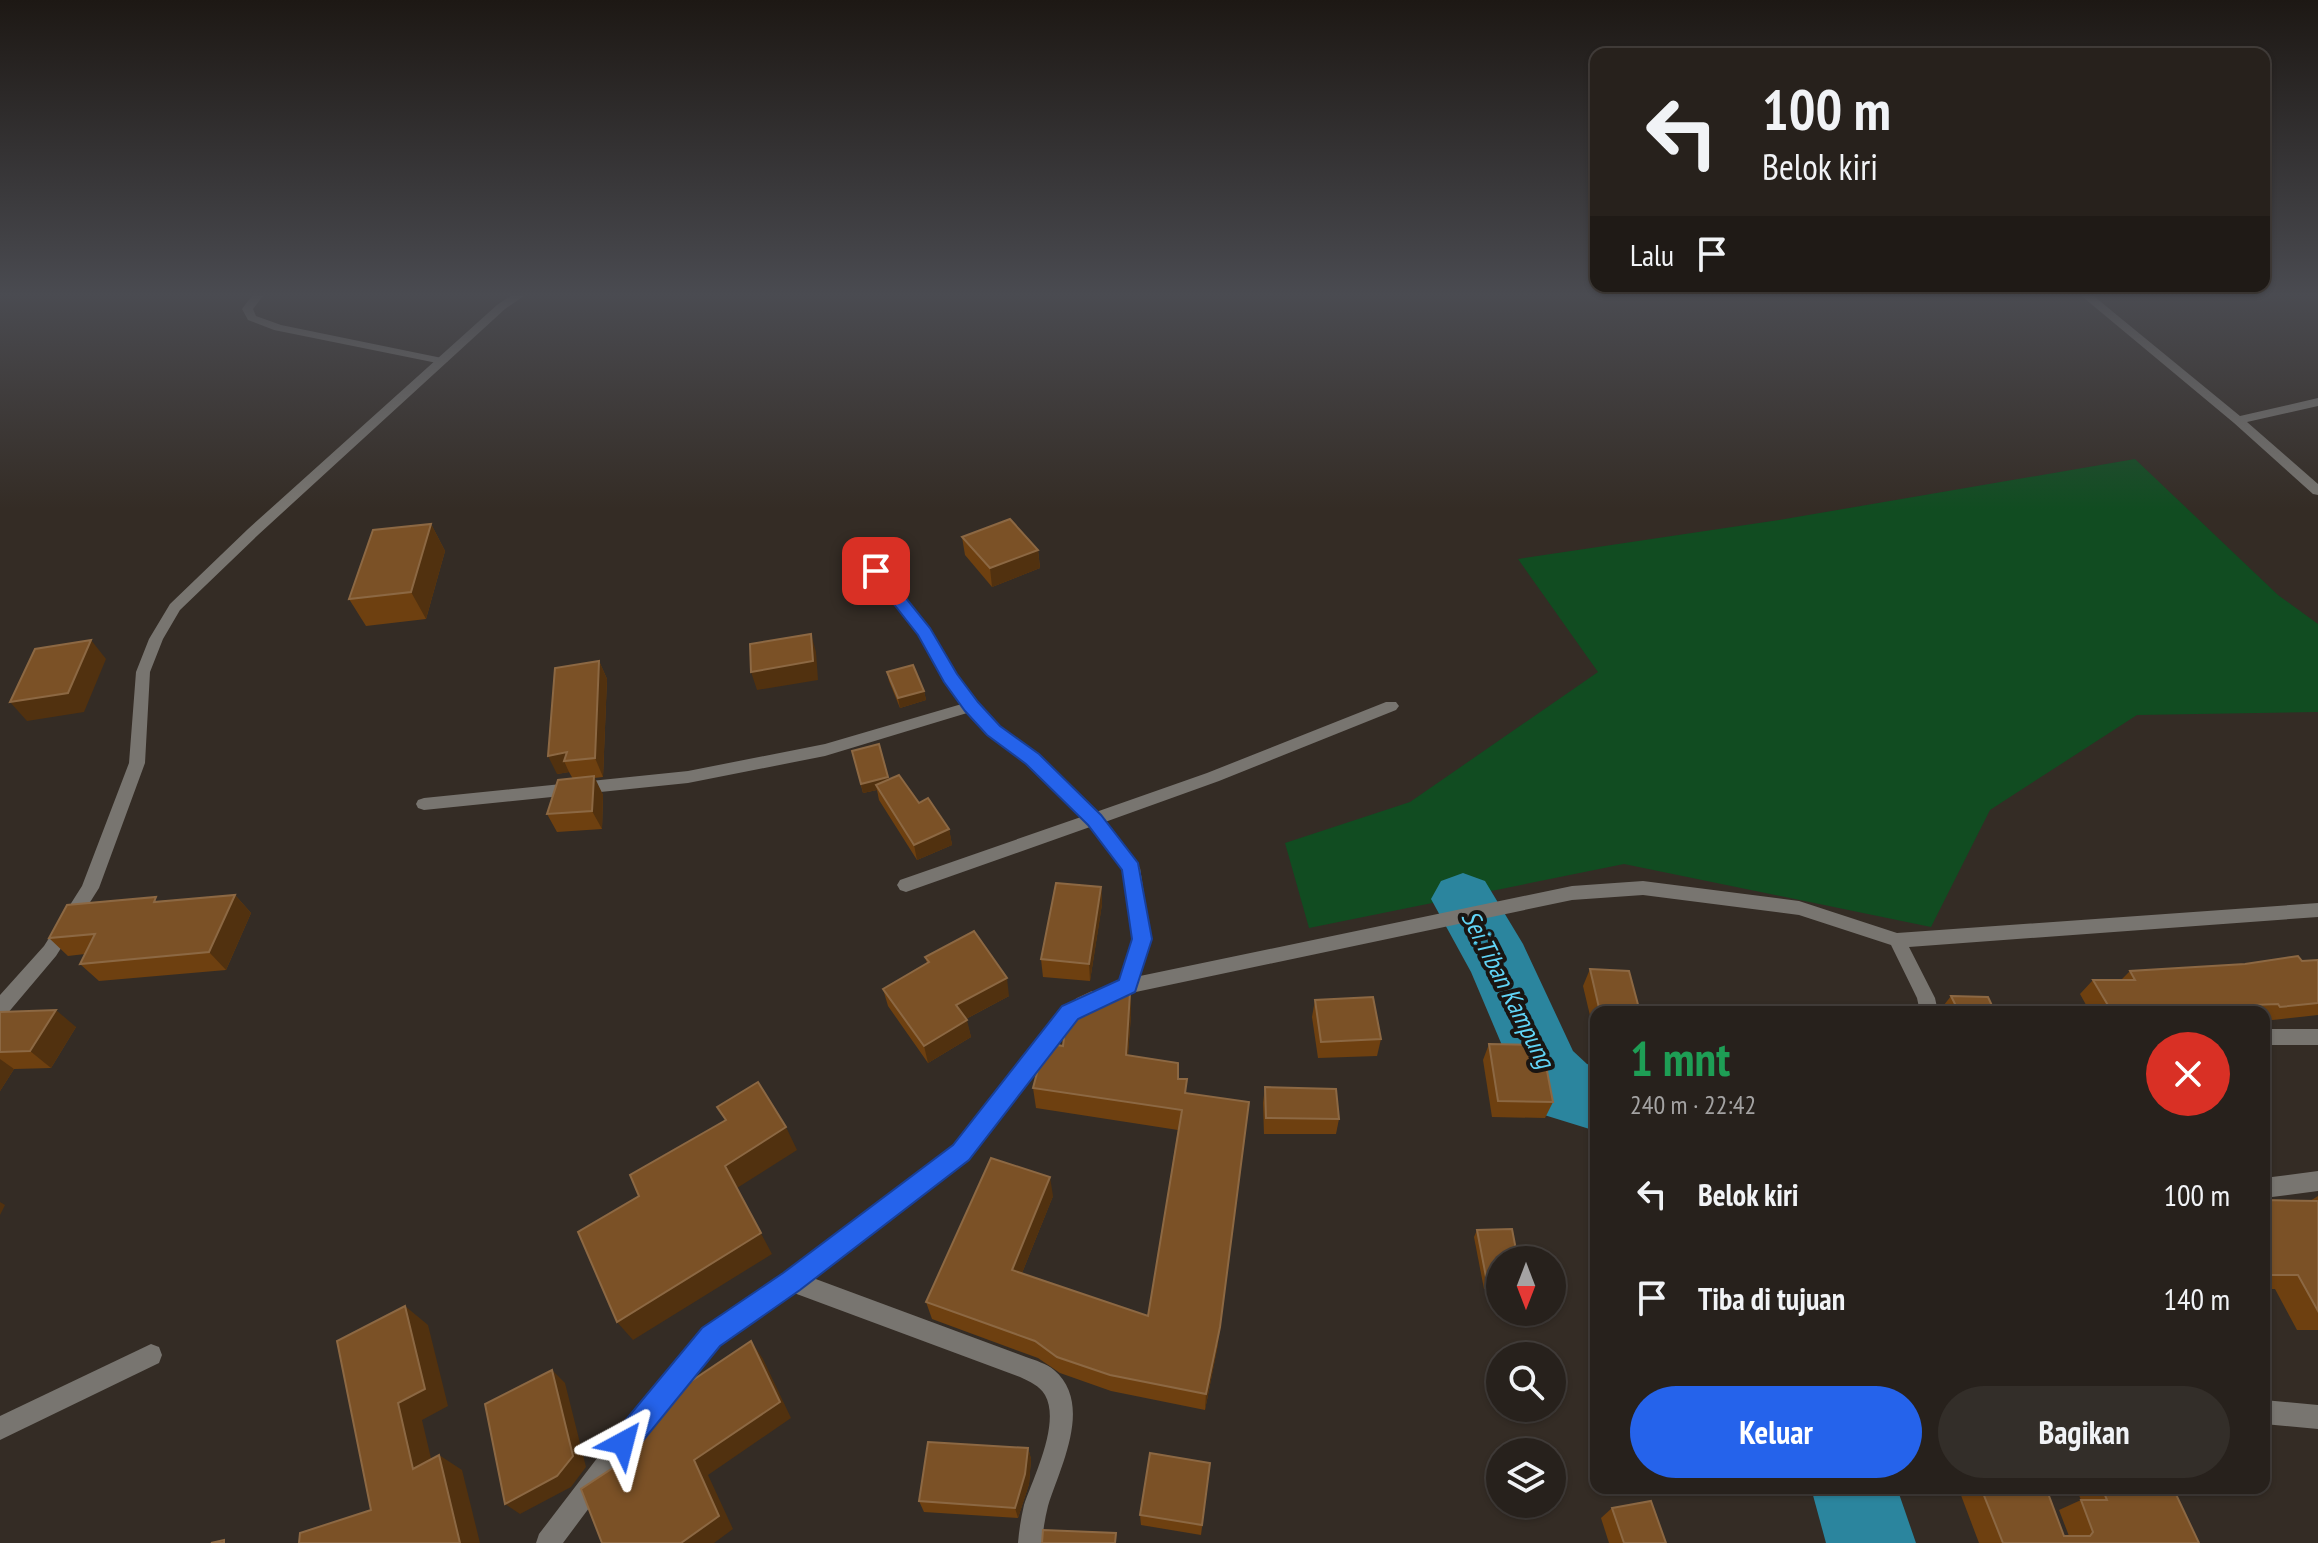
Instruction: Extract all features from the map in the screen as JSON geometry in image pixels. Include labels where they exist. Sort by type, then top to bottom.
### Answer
[{"type":"street","points":[[0,1008],[10,985],[50,951],[90,888],[137,763],[143,672],[156,639],[175,607],[438,365]]},
{"type":"street","points":[[2171,365],[2318,491]]},
{"type":"street","points":[[2238,420],[2318,402]]},
{"type":"street","points":[[876,571],[924,632],[950,678],[972,706],[994,731],[1032,759],[1094,820],[1131,868],[1142,939],[1128,986]]},
{"type":"street","points":[[424,804],[688,777],[825,750],[972,706]]},
{"type":"street","points":[[906,885],[1213,777],[1391,706]]},
{"type":"street","points":[[548,1543],[642,1418],[711,1337],[792,1281],[961,1153],[1070,1012],[1128,986],[1557,895],[1643,888],[1799,908],[1897,940],[2318,910]]},
{"type":"street","points":[[1897,940],[1928,1006]]},
{"type":"street","points":[[2270,1037],[2318,1037]]},
{"type":"street","points":[[2270,1187],[2318,1181]]},
{"type":"street","points":[[792,1281],[1026,1368],[1048,1379],[1058,1393],[1061,1414],[1051,1470],[1033,1517],[1030,1543]]},
{"type":"street","points":[[0,1428],[151,1355]]},
{"type":"street","points":[[2270,1413],[2318,1417]]},
{"type":"green space","points":[[2135,459],[2278,595],[2318,624],[2318,712],[2137,715],[1990,810],[1931,927],[1624,864],[1309,928],[1285,843],[1410,802],[1598,672],[1518,559],[1779,520]]},
{"type":"building","points":[[1010,519],[1038,550],[990,568],[962,537]]},
{"type":"building","points":[[431,524],[411,592],[349,599],[373,530]]},
{"type":"building","points":[[811,634],[813,661],[751,672],[750,644]]},
{"type":"building","points":[[91,640],[68,693],[10,702],[35,649]]},
{"type":"building","points":[[599,661],[595,758],[564,761],[567,752],[548,756],[555,668]]},
{"type":"building","points":[[913,665],[924,691],[898,698],[887,672]]},
{"type":"building","points":[[879,744],[888,777],[861,784],[852,751]]},
{"type":"building","points":[[899,775],[919,803],[928,798],[949,829],[914,845],[876,785]]},
{"type":"building","points":[[594,776],[592,811],[547,814],[558,780]]},
{"type":"building","points":[[1056,883],[1101,887],[1089,964],[1041,959]]},
{"type":"building","points":[[235,895],[209,952],[80,964],[95,934],[49,938],[67,905],[156,897],[154,902]]},
{"type":"building","points":[[974,931],[1007,978],[956,1005],[967,1020],[924,1046],[883,989],[929,962],[925,957]]},
{"type":"building","points":[[2298,956],[2302,961],[2318,960],[2318,1003],[2280,1007],[2278,1004],[2108,1006],[2093,980],[2135,980],[2130,971],[2245,964]]},
{"type":"building","points":[[1590,969],[1629,971],[1638,1006],[1599,1006]]},
{"type":"building","points":[[1092,992],[1130,993],[1126,1055],[1178,1063],[1178,1079],[1187,1079],[1185,1093],[1249,1102],[1220,1327],[1206,1394],[1110,1375],[1057,1357],[1035,1341],[926,1302],[991,1158],[1050,1177],[1012,1270],[1148,1316],[1182,1110],[1033,1088],[1045,1043],[1063,1046],[1067,1011],[1077,999]]},
{"type":"building","points":[[1951,996],[1988,997],[1992,1006],[1956,1006]]},
{"type":"building","points":[[1373,997],[1381,1039],[1321,1042],[1315,1000]]},
{"type":"building","points":[[56,1010],[30,1051],[0,1052],[0,1012]]},
{"type":"building","points":[[1489,1044],[1542,1045],[1553,1102],[1498,1101]]},
{"type":"building","points":[[758,1082],[786,1127],[725,1166],[761,1233],[617,1322],[578,1232],[639,1196],[630,1175],[726,1120],[717,1107]]},
{"type":"building","points":[[1265,1087],[1336,1089],[1339,1119],[1266,1118]]},
{"type":"building","points":[[2270,1200],[2318,1201],[2318,1311],[2298,1275],[2270,1275]]},
{"type":"building","points":[[1512,1229],[1515,1246],[1486,1246],[1486,1277],[1477,1230]]},
{"type":"building","points":[[405,1306],[425,1389],[398,1403],[413,1469],[439,1455],[460,1543],[299,1543],[300,1533],[371,1510],[337,1341]]},
{"type":"building","points":[[751,1341],[780,1402],[694,1460],[719,1516],[681,1543],[602,1543],[581,1489],[640,1450],[629,1423]]},
{"type":"building","points":[[552,1370],[573,1456],[557,1476],[505,1504],[485,1404]]},
{"type":"building","points":[[928,1442],[1028,1448],[1025,1474],[1015,1508],[919,1501]]},
{"type":"building","points":[[1150,1453],[1210,1463],[1202,1525],[1140,1515]]},
{"type":"building","points":[[1983,1494],[2048,1494],[2064,1536],[2090,1536],[2093,1532],[2081,1500],[2107,1500],[2104,1494],[2176,1494],[2199,1543],[2003,1543]]},
{"type":"building","points":[[1651,1501],[1666,1543],[1624,1543],[1612,1508]]},
{"type":"building","points":[[1043,1530],[1116,1533],[1115,1543],[1042,1543]]},
{"type":"waterway","name":"Sei.Tiban Kampung","points":[[1463,899],[1500,964],[1548,1073],[1566,1091],[1590,1097]]},
{"type":"waterway","name":"Sei.Tiban Kampung","points":[[1856,1494],[1871,1543]]},
{"type":"route","points":[[623,1443],[711,1337],[792,1281],[961,1153],[1070,1012],[1128,986],[1142,939],[1131,868],[1094,820],[1032,759],[994,731],[972,706],[950,678],[924,632],[876,571]]}]
